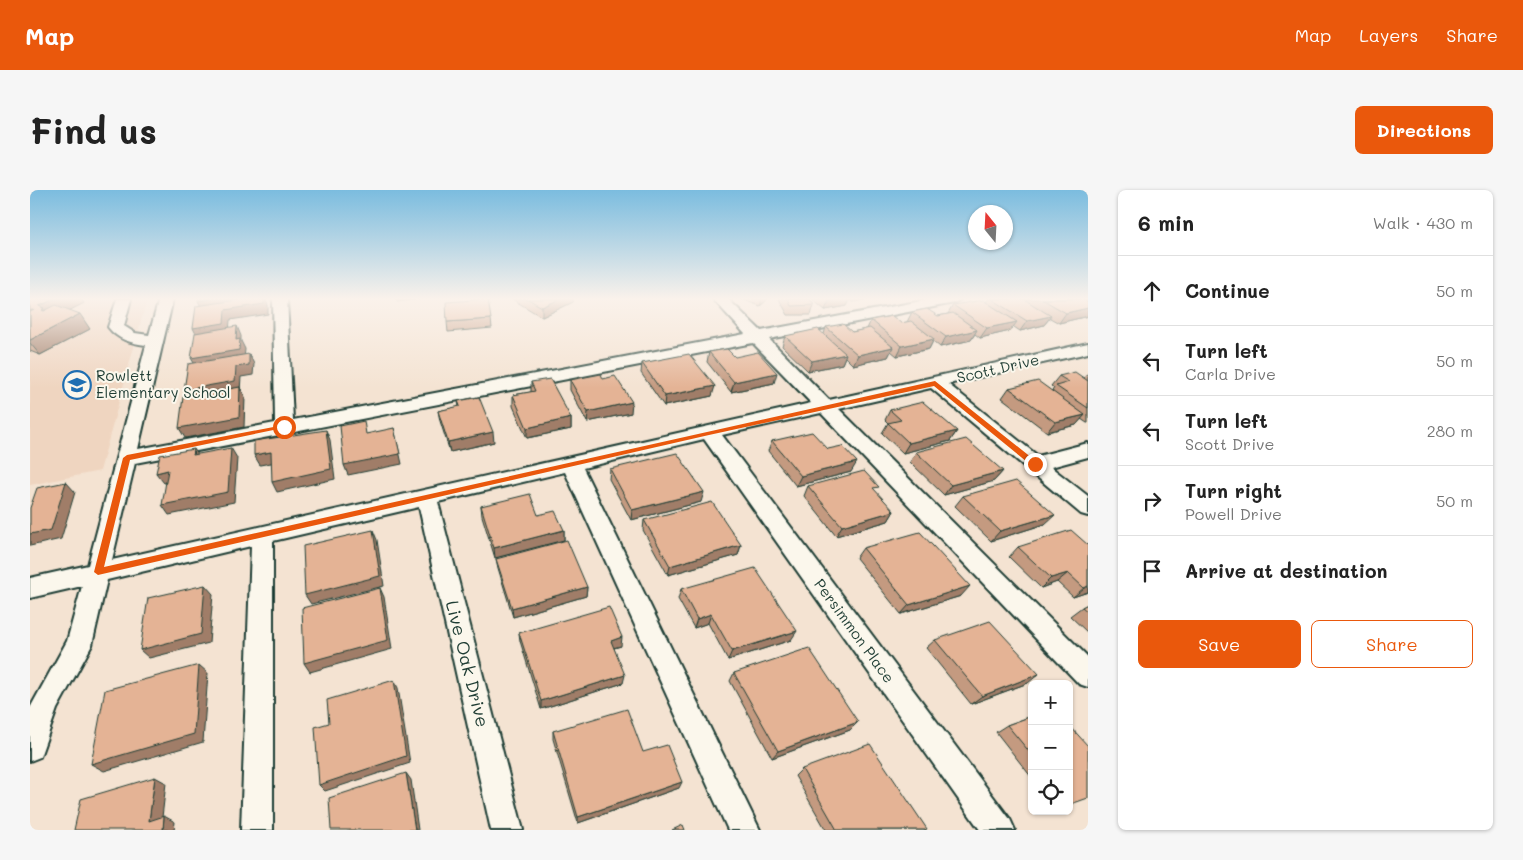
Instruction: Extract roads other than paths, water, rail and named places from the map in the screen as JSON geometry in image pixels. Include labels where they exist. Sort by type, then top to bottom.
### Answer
[{"type":"street","points":[[117,329],[121,334],[131,338],[156,341]]},
{"type":"street","points":[[30,747],[45,704],[79,645],[159,329]]},
{"type":"street","points":[[281,329],[284,427]]},
{"type":"street","points":[[749,329],[1088,675]]},
{"type":"street","points":[[127,458],[794,329]]},
{"type":"street","name":"Scott Drive","points":[[30,588],[709,432],[1088,348]]},
{"type":"street","points":[[935,383],[1088,508]]},
{"type":"street","name":"Persimmon Place","points":[[709,432],[999,830]]},
{"type":"street","points":[[1035,464],[1088,450]]},
{"type":"street","points":[[571,464],[744,830]]},
{"type":"street","name":"Live Oak Drive","points":[[426,498],[507,830]]},
{"type":"street","points":[[257,830],[262,535]]},
{"type":"place","name":"Rowlett Elementary School","points":[[77,385]]}]
